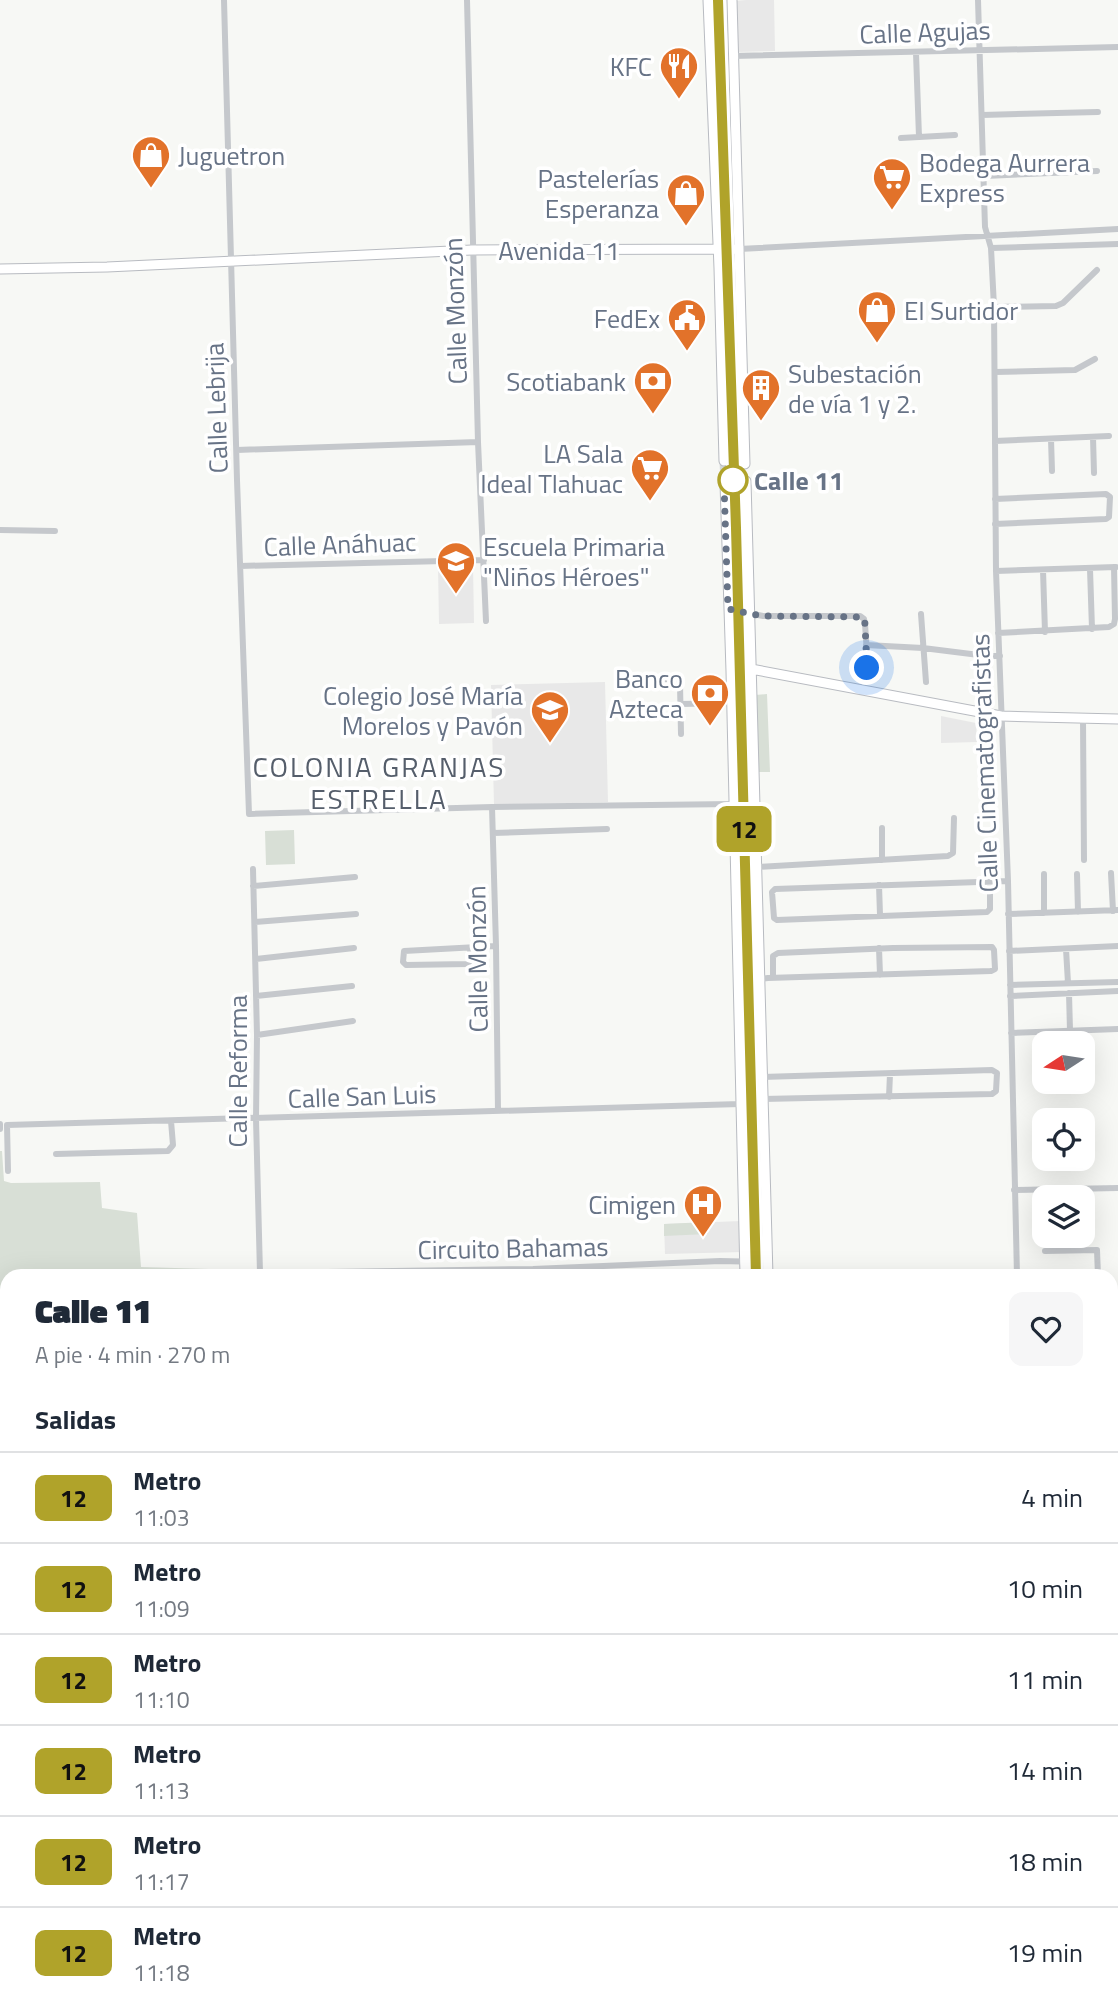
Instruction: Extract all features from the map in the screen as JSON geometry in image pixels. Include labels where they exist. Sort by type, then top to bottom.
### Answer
[{"type":"main road","points":[[708,0],[724,461]]},
{"type":"main road","points":[[732,0],[745,464]]},
{"type":"main road","name":"Avenida 11","points":[[0,269],[107,267],[472,250],[739,249]]},
{"type":"main road","points":[[746,481],[768,1269]]},
{"type":"main road","points":[[724,483],[732,702],[744,1269]]},
{"type":"main road","points":[[731,671],[751,670],[1001,716],[1118,719]]},
{"type":"street","name":"Calle Lebrija","points":[[224,0],[249,814],[492,807]]},
{"type":"street","name":"Calle Monzón","points":[[467,0],[472,250],[486,621]]},
{"type":"street","name":"Calle Cinematografistas","points":[[978,0],[985,227],[991,248],[994,307],[996,571],[1017,1269]]},
{"type":"street","name":"Calle Agujas","points":[[733,56],[1118,47]]},
{"type":"street","points":[[916,53],[919,137]]},
{"type":"street","points":[[982,115],[1098,112]]},
{"type":"street","points":[[901,138],[956,135]]},
{"type":"street","points":[[985,176],[1097,171]]},
{"type":"street","name":"Avenida 11","points":[[739,249],[1118,229]]},
{"type":"street","points":[[991,248],[1118,244]]},
{"type":"street","points":[[994,307],[1056,306],[1063,303],[1097,270]]},
{"type":"street","points":[[995,372],[1075,370],[1096,359]]},
{"type":"street","points":[[995,441],[1109,436]]},
{"type":"street","points":[[1093,437],[1094,473]]},
{"type":"street","points":[[1051,439],[1052,471]]},
{"type":"street","points":[[237,450],[478,442]]},
{"type":"street","points":[[995,499],[1106,494],[1110,497],[1109,517],[1106,519],[995,524]]},
{"type":"street","points":[[0,530],[55,531]]},
{"type":"street","name":"Calle Anáhuac","points":[[240,566],[484,560]]},
{"type":"street","points":[[996,571],[1116,567],[1114,624],[1110,628],[998,633]]},
{"type":"street","points":[[1090,569],[1092,629]]},
{"type":"street","points":[[1043,570],[1045,632]]},
{"type":"street","points":[[728,609],[762,616],[860,617],[865,624],[867,668]]},
{"type":"street","points":[[921,614],[926,682]]},
{"type":"street","points":[[866,645],[1000,656]]},
{"type":"street","points":[[621,680],[675,679],[680,684],[681,734]]},
{"type":"street","points":[[681,704],[732,702]]},
{"type":"street","points":[[1083,719],[1084,860]]},
{"type":"street","points":[[492,807],[733,804]]},
{"type":"street","name":"Calle Monzón","points":[[492,807],[498,1111]]},
{"type":"street","points":[[756,867],[948,856],[953,853],[954,818]]},
{"type":"street","points":[[882,828],[883,860]]},
{"type":"street","points":[[493,833],[607,829]]},
{"type":"street","name":"Calle Reforma","points":[[253,869],[257,996],[258,1269]]},
{"type":"street","points":[[1008,914],[1116,911],[1111,873]]},
{"type":"street","points":[[1044,874],[1044,913]]},
{"type":"street","points":[[1077,874],[1078,912]]},
{"type":"street","points":[[253,886],[355,877]]},
{"type":"street","points":[[990,881],[990,909],[987,912],[775,919],[772,892],[775,889],[990,881],[1007,881]]},
{"type":"street","points":[[879,885],[880,915]]},
{"type":"street","points":[[255,922],[356,914]]},
{"type":"street","points":[[470,948],[471,960],[468,964],[406,965],[403,961],[404,951],[496,946]]},
{"type":"street","points":[[1009,951],[1118,946]]},
{"type":"street","points":[[760,979],[991,971],[995,969],[995,950],[992,947],[879,948],[778,953],[773,960],[774,978]]},
{"type":"street","points":[[256,959],[355,948]]},
{"type":"street","points":[[879,948],[880,975]]},
{"type":"street","points":[[1066,949],[1068,984]]},
{"type":"street","points":[[1010,985],[1118,982]]},
{"type":"street","points":[[257,996],[352,986]]},
{"type":"street","points":[[1010,996],[1118,991]]},
{"type":"street","points":[[1069,993],[1070,1031],[1118,1029]]},
{"type":"street","points":[[257,1035],[353,1021]]},
{"type":"street","points":[[1011,1033],[1032,1032]]},
{"type":"street","name":"Calle San Luis","points":[[8,1171],[2,1126],[740,1104],[763,1099],[992,1094],[996,1091],[997,1073],[992,1070],[890,1074]]},
{"type":"street","points":[[762,1077],[890,1074],[889,1097]]},
{"type":"street","points":[[56,1154],[167,1151],[173,1145],[172,1121]]},
{"type":"street","points":[[1014,1190],[1118,1188]]},
{"type":"street","points":[[1045,1251],[1097,1250],[1098,1269]]},
{"type":"street","name":"Circuito Bahamas","points":[[584,1269],[720,1261],[767,1262]]},
{"type":"shaded area","points":[[774,0],[775,51],[737,52],[735,1]]},
{"type":"shaded area","name":"Escuela Primaria \"Niños Héroes\"","points":[[473,565],[474,623],[439,624],[438,566]]},
{"type":"shaded area","name":"Colegio José María Morelos y Pavón","points":[[605,682],[608,802],[494,805],[491,685]]},
{"type":"shaded area","points":[[767,694],[770,772],[758,772],[755,695]]},
{"type":"shaded area","points":[[941,716],[976,723],[977,742],[941,743]]},
{"type":"shaded area","points":[[294,830],[295,864],[266,865],[265,831]]},
{"type":"shaded area","points":[[0,1151],[4,1181],[100,1182],[102,1208],[137,1213],[141,1267],[209,1269],[0,1269]]},
{"type":"shaded area","name":"Cimigen","points":[[741,1221],[742,1252],[665,1254],[664,1224]]},
{"type":"shaded area","points":[[707,1222],[708,1234],[664,1236],[664,1224]]},
{"type":"tunnel","points":[[724,461],[725,483]]},
{"type":"railway","points":[[718,0],[736,528],[756,1269]]},
{"type":"metro line","name":"12","points":[[718,0],[736,528],[756,1269]]},
{"type":"place","name":"KFC","points":[[679,100]]},
{"type":"place","name":"Juguetron","points":[[151,189]]},
{"type":"place","name":"Bodega Aurrera Express","points":[[892,211]]},
{"type":"place","name":"Pastelerías Esperanza","points":[[686,227]]},
{"type":"place","name":"El Surtidor","points":[[877,344]]},
{"type":"place","name":"FedEx","points":[[687,352]]},
{"type":"place","name":"Scotiabank","points":[[653,415]]},
{"type":"place","name":"Subestación de vía 1 y 2.","points":[[761,422]]},
{"type":"place","name":"Calle 11","points":[[733,480]]},
{"type":"place","name":"LA Sala Ideal Tlahuac","points":[[650,502]]},
{"type":"place","name":"Escuela Primaria \"Niños Héroes\"","points":[[456,595]]},
{"type":"place","name":"Banco Azteca","points":[[710,727]]},
{"type":"place","name":"Colegio José María Morelos y Pavón","points":[[550,744]]},
{"type":"place","name":"Cimigen","points":[[703,1238]]},
{"type":"district","name":"COLONIA GRANJAS ESTRELLA","points":[[379,782]]},
{"type":"route","points":[[733,480],[724,483],[728,609],[762,616],[860,617],[865,624],[867,668]]}]
